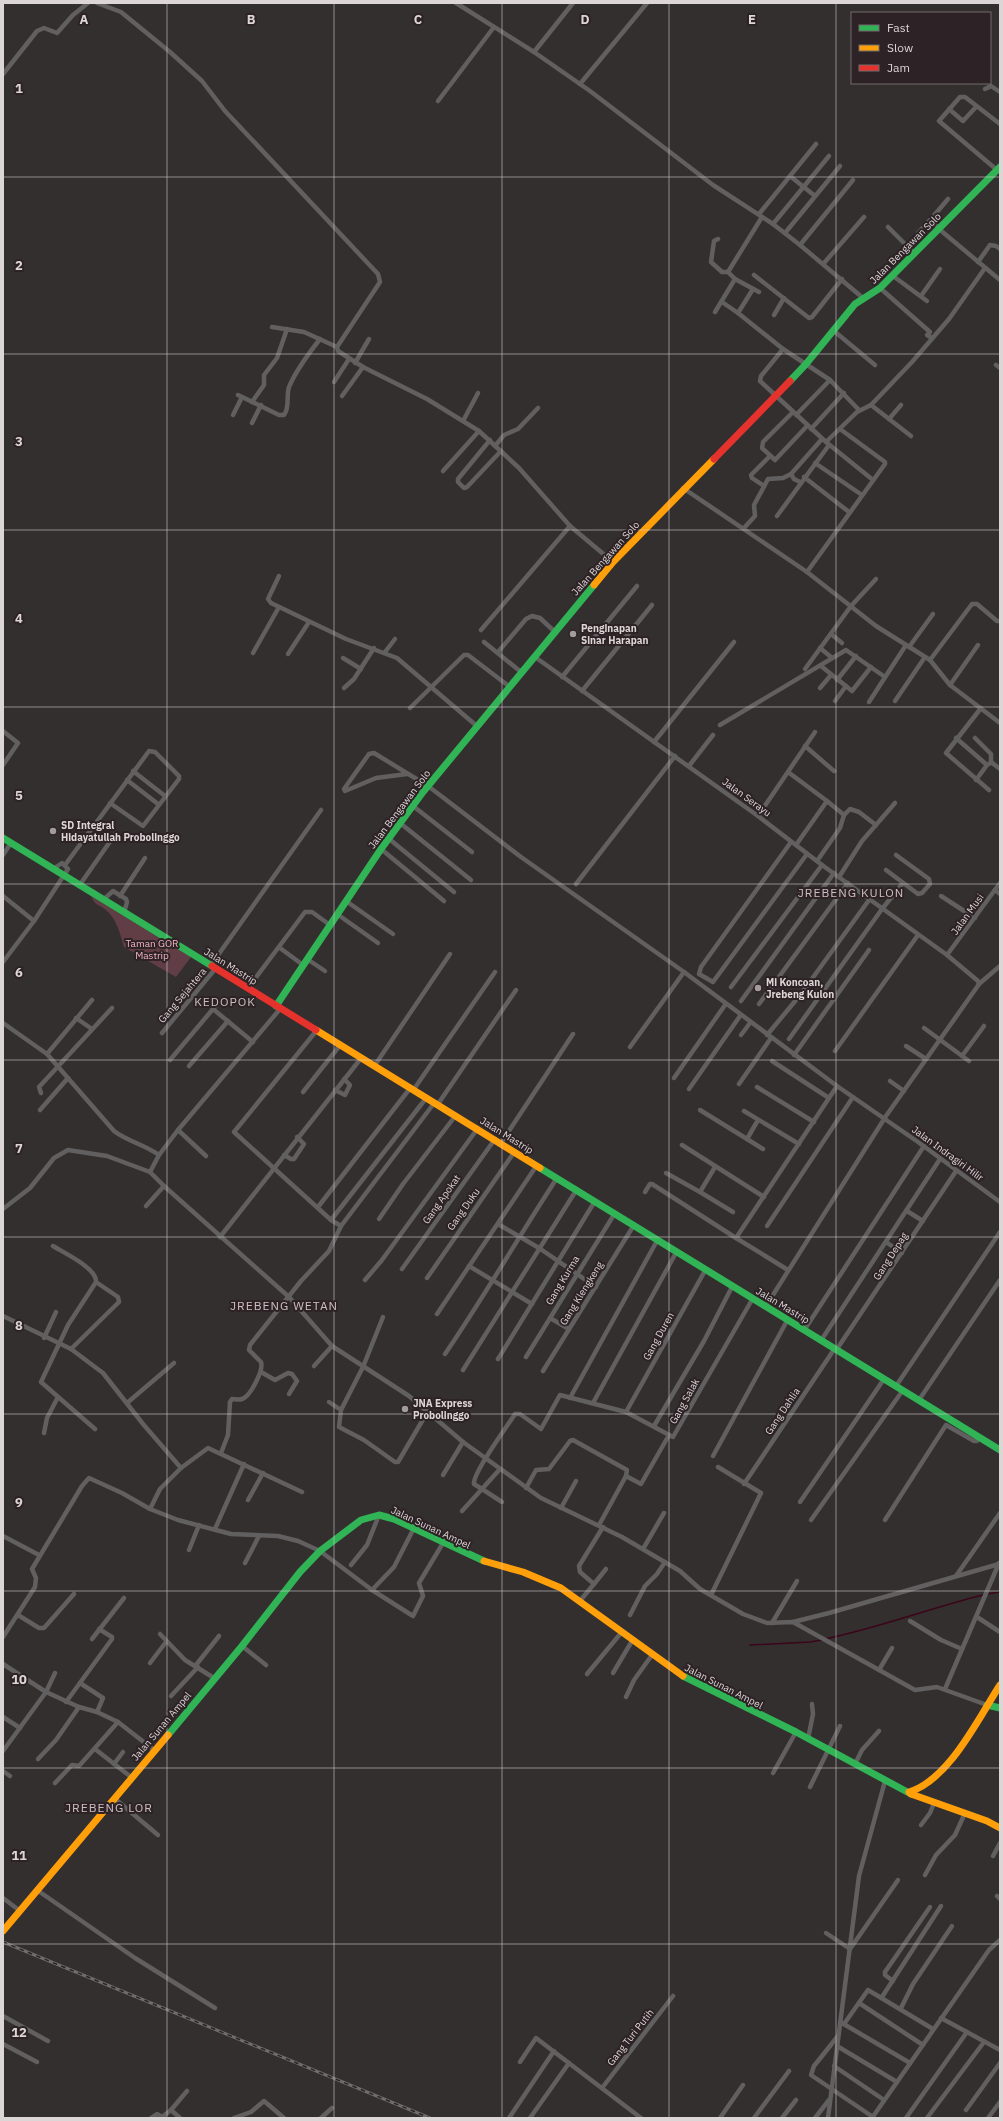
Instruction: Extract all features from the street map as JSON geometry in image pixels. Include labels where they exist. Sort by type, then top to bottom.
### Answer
[{"type":"main road","name":"Jalan Bengawan Solo","points":[[278,1008],[305,962],[388,838],[428,786],[613,562],[806,364],[863,298],[880,288],[998,169]]},
{"type":"main road","name":"Jalan Mastrip","points":[[3,838],[79,886],[214,966],[278,1008],[341,1044],[478,1128],[752,1298],[822,1339],[919,1400],[950,1423],[1000,1449]]},
{"type":"main road","name":"Jalan Sunan Ampel","points":[[3,1931],[242,1646],[294,1579],[320,1551],[361,1520],[379,1515],[394,1518],[443,1543],[479,1559],[548,1582],[561,1588],[582,1599],[621,1633],[692,1682],[796,1732],[907,1792],[925,1800],[965,1813],[1000,1828]]},
{"type":"main road","points":[[907,1792],[918,1790],[924,1786],[939,1773],[954,1756],[1000,1685]]},
{"type":"main road","points":[[987,1705],[1000,1708]]},
{"type":"main road","points":[[924,1786],[922,1794],[925,1800]]},
{"type":"street","points":[[3,74],[37,31],[44,28],[57,33],[73,15],[88,3]]},
{"type":"street","points":[[97,3],[121,12],[170,52],[202,81],[230,116],[378,274],[380,282],[337,347]]},
{"type":"street","points":[[456,3],[534,52],[580,84],[713,185],[773,224],[800,244],[863,298]]},
{"type":"street","points":[[534,52],[573,3]]},
{"type":"street","points":[[580,84],[647,3]]},
{"type":"street","points":[[438,101],[494,27]]},
{"type":"street","points":[[985,89],[991,86],[1000,92]]},
{"type":"street","points":[[998,169],[939,123],[960,97],[965,98],[1000,124]]},
{"type":"street","points":[[949,109],[963,121],[976,107]]},
{"type":"street","points":[[728,272],[761,216],[790,176],[816,144]]},
{"type":"street","points":[[773,224],[829,156]]},
{"type":"street","points":[[785,233],[840,166]]},
{"type":"street","points":[[790,176],[815,196]]},
{"type":"street","points":[[800,244],[853,180]]},
{"type":"street","points":[[918,233],[948,199]]},
{"type":"street","points":[[824,263],[864,217]]},
{"type":"street","points":[[931,219],[939,229],[1000,280]]},
{"type":"street","points":[[888,227],[914,253]]},
{"type":"street","points":[[718,239],[714,241],[711,262],[722,272],[728,272],[735,279],[759,292]]},
{"type":"street","points":[[978,262],[990,245],[996,246],[1000,249]]},
{"type":"street","points":[[921,296],[940,268]]},
{"type":"street","points":[[777,516],[800,482],[840,429],[859,410],[871,405],[912,362],[949,319],[986,268]]},
{"type":"street","points":[[754,274],[809,318],[812,317],[842,279]]},
{"type":"street","points":[[892,276],[927,301]]},
{"type":"street","points":[[715,312],[735,279]]},
{"type":"street","points":[[880,288],[930,332],[927,335],[932,338]]},
{"type":"street","points":[[738,312],[753,289]]},
{"type":"street","points":[[774,315],[784,298]]},
{"type":"street","points":[[722,302],[738,312],[783,349],[830,380],[859,410]]},
{"type":"street","points":[[272,327],[304,332],[337,347],[338,351],[349,359],[415,393],[479,431],[519,468],[570,526],[613,562]]},
{"type":"street","points":[[252,402],[264,385],[264,375],[277,358],[287,329]]},
{"type":"street","points":[[834,331],[875,365]]},
{"type":"street","points":[[233,415],[240,396],[279,415],[286,413],[290,386],[301,365],[320,339]]},
{"type":"street","points":[[355,362],[369,339]]},
{"type":"street","points":[[783,349],[760,378],[760,381],[822,439],[873,480]]},
{"type":"street","points":[[334,382],[349,359]]},
{"type":"street","points":[[342,396],[363,367]]},
{"type":"street","points":[[830,380],[761,446],[770,456],[775,460],[844,393]]},
{"type":"street","points":[[463,421],[478,393]]},
{"type":"street","points":[[252,423],[261,405]]},
{"type":"street","points":[[871,405],[911,436]]},
{"type":"street","points":[[889,419],[901,405]]},
{"type":"street","points":[[495,446],[504,435],[518,429],[538,408]]},
{"type":"street","points":[[807,572],[885,462],[840,429]]},
{"type":"street","points":[[443,471],[479,431]]},
{"type":"street","points":[[744,528],[755,516],[754,505],[764,486],[771,478],[784,478],[791,474],[822,439]]},
{"type":"street","points":[[490,440],[458,479],[458,482],[464,488],[467,488],[501,451]]},
{"type":"street","points":[[764,486],[752,478],[751,475],[770,456]]},
{"type":"street","points":[[815,463],[862,495]]},
{"type":"street","points":[[791,474],[794,479],[800,482]]},
{"type":"street","points":[[804,477],[850,512]]},
{"type":"street","points":[[684,488],[697,499],[744,528],[807,572],[876,626],[930,660],[950,685],[999,720]]},
{"type":"street","points":[[481,630],[570,526]]},
{"type":"street","points":[[279,576],[268,600],[309,622],[346,639],[385,652],[397,658],[478,727]]},
{"type":"street","points":[[805,669],[851,606],[876,579]]},
{"type":"street","points":[[562,677],[636,586]]},
{"type":"street","points":[[930,660],[972,604],[977,604],[997,621],[1000,621]]},
{"type":"street","points":[[582,691],[652,605]]},
{"type":"street","points":[[253,653],[280,607]]},
{"type":"street","points":[[869,702],[932,614]]},
{"type":"street","points":[[498,652],[526,619],[532,616],[540,618],[555,632]]},
{"type":"street","points":[[288,654],[309,622]]},
{"type":"street","points":[[831,634],[842,643]]},
{"type":"street","points":[[385,652],[395,639]]},
{"type":"street","points":[[484,642],[521,672]]},
{"type":"street","points":[[654,742],[734,642]]},
{"type":"street","points":[[950,685],[978,645]]},
{"type":"street","points":[[344,688],[354,679],[374,648]]},
{"type":"street","points":[[820,648],[831,657]]},
{"type":"street","points":[[720,725],[846,650],[885,678]]},
{"type":"street","points":[[410,708],[430,686],[464,655],[468,655],[510,687]]},
{"type":"street","points":[[837,680],[856,656]]},
{"type":"street","name":"Jalan Serayu","points":[[535,657],[689,766],[758,816],[796,846],[839,876],[869,900],[947,955],[976,979],[979,984]]},
{"type":"street","points":[[895,701],[925,657]]},
{"type":"street","points":[[343,658],[361,669]]},
{"type":"street","points":[[821,666],[837,680],[854,690],[871,667]]},
{"type":"street","points":[[820,688],[831,675]]},
{"type":"street","points":[[835,701],[846,686]]},
{"type":"street","points":[[981,708],[948,749],[948,756],[989,790]]},
{"type":"street","points":[[3,731],[18,743],[3,765]]},
{"type":"street","points":[[758,816],[815,732]]},
{"type":"street","points":[[689,766],[713,735]]},
{"type":"street","points":[[956,738],[989,763],[1000,769]]},
{"type":"street","points":[[975,738],[991,754],[989,763],[976,780]]},
{"type":"street","points":[[805,746],[834,771]]},
{"type":"street","points":[[65,865],[133,771],[149,751],[154,752],[180,778],[158,804],[143,826],[110,803]]},
{"type":"street","name":"Jalan Indragiri Hilir","points":[[407,774],[376,778],[345,791],[344,789],[372,753],[428,786],[519,856],[684,972],[740,1016],[770,1034],[795,1052],[853,1097],[886,1116],[940,1159],[1000,1202]]},
{"type":"street","points":[[576,884],[675,756]]},
{"type":"street","points":[[133,771],[166,796]]},
{"type":"street","points":[[788,772],[844,815]]},
{"type":"street","points":[[127,780],[158,804]]},
{"type":"street","points":[[796,846],[827,801]]},
{"type":"street","points":[[839,876],[894,803]]},
{"type":"street","points":[[413,806],[472,852]]},
{"type":"street","points":[[817,861],[840,828],[844,815],[850,809],[876,825]]},
{"type":"street","name":"Gang Sejahtera","points":[[162,1033],[214,966],[320,810]]},
{"type":"street","points":[[400,823],[471,880]]},
{"type":"street","points":[[79,886],[116,832]]},
{"type":"street","points":[[388,838],[454,892]]},
{"type":"street","points":[[791,842],[701,967],[700,974],[713,982],[807,854]]},
{"type":"street","points":[[3,855],[11,843]]},
{"type":"street","points":[[381,849],[444,901]]},
{"type":"street","points":[[886,870],[918,894],[922,893],[930,882],[929,879],[896,856]]},
{"type":"street","points":[[120,896],[145,858]]},
{"type":"street","points":[[53,869],[58,864],[65,865]]},
{"type":"street","points":[[3,962],[5,954],[34,921],[64,876],[68,869],[65,865]]},
{"type":"street","points":[[731,987],[822,865]]},
{"type":"street","points":[[741,1001],[834,873]]},
{"type":"street","name":"Jalan Musi","points":[[947,955],[1000,882]]},
{"type":"street","points":[[759,1004],[848,883]]},
{"type":"street","points":[[789,1039],[882,909],[903,883]]},
{"type":"street","points":[[995,890],[1000,894]]},
{"type":"street","points":[[103,900],[113,891],[127,902],[124,913]]},
{"type":"street","points":[[3,896],[34,921]]},
{"type":"street","points":[[941,896],[975,918]]},
{"type":"street","points":[[739,1084],[770,1034],[869,900]]},
{"type":"street","points":[[346,901],[393,934]]},
{"type":"street","points":[[248,988],[280,948],[305,912],[312,912],[330,925]]},
{"type":"street","points":[[337,914],[378,943]]},
{"type":"street","points":[[835,1051],[918,935]]},
{"type":"street","points":[[280,948],[325,971]]},
{"type":"street","points":[[795,1052],[869,950]]},
{"type":"street","points":[[375,1065],[450,954]]},
{"type":"street","points":[[766,1306],[886,1116],[979,984],[1000,966]]},
{"type":"street","points":[[318,1208],[412,1088],[495,972]]},
{"type":"street","points":[[630,1047],[684,972]]},
{"type":"street","points":[[221,1453],[228,1435],[230,1402],[232,1399],[241,1400],[247,1396],[261,1372],[261,1362],[249,1348],[289,1297],[329,1251],[341,1226],[437,1103],[516,990]]},
{"type":"street","points":[[47,1054],[92,1000]]},
{"type":"street","points":[[170,1060],[220,1001]]},
{"type":"street","points":[[674,1078],[726,1005]]},
{"type":"street","points":[[41,1093],[38,1090],[39,1087],[112,1008]]},
{"type":"street","points":[[151,1169],[178,1130],[253,1042],[278,1008]]},
{"type":"street","points":[[213,1009],[253,1042]]},
{"type":"street","points":[[689,1089],[740,1016]]},
{"type":"street","points":[[76,1018],[92,1030]]},
{"type":"street","points":[[189,1066],[228,1021]]},
{"type":"street","points":[[741,1035],[750,1023]]},
{"type":"street","points":[[3,1032],[5,1024],[47,1054],[114,1131],[126,1138],[146,1146],[159,1156]]},
{"type":"street","points":[[962,1056],[984,1026]]},
{"type":"street","points":[[924,1028],[969,1061]]},
{"type":"street","points":[[317,1030],[234,1132],[331,1220],[341,1226]]},
{"type":"street","name":"Gang Apokat","points":[[402,1268],[498,1141],[573,1034]]},
{"type":"street","points":[[303,1092],[341,1044]]},
{"type":"street","points":[[906,1046],[926,1060]]},
{"type":"street","points":[[220,1237],[297,1137],[362,1057]]},
{"type":"street","points":[[772,1061],[829,1098]]},
{"type":"street","points":[[40,1110],[68,1078]]},
{"type":"street","points":[[335,1090],[345,1095],[350,1086],[344,1079]]},
{"type":"street","points":[[890,1081],[904,1091]]},
{"type":"street","points":[[736,1238],[838,1086]]},
{"type":"street","points":[[757,1087],[814,1122]]},
{"type":"street","points":[[331,1220],[427,1097]]},
{"type":"street","points":[[767,1226],[853,1097]]},
{"type":"street","points":[[700,1110],[763,1148]]},
{"type":"street","points":[[744,1111],[799,1144]]},
{"type":"street","points":[[379,1219],[456,1115]]},
{"type":"street","points":[[747,1139],[758,1120]]},
{"type":"street","points":[[365,1280],[382,1260],[478,1128]]},
{"type":"street","points":[[178,1130],[206,1156]]},
{"type":"street","points":[[284,1155],[290,1159],[294,1159],[304,1144],[297,1137]]},
{"type":"street","points":[[682,1145],[764,1197]]},
{"type":"street","points":[[805,1330],[924,1146]]},
{"type":"street","points":[[3,1209],[30,1188],[54,1158],[68,1150],[107,1156],[151,1169],[164,1186],[289,1297],[332,1346],[428,1411],[463,1442],[548,1503],[601,1526],[643,1549],[680,1571],[700,1589],[743,1614],[762,1622],[793,1622],[895,1595],[999,1563]]},
{"type":"street","name":"Gang Duku","points":[[426,1278],[515,1151]]},
{"type":"street","points":[[822,1339],[940,1159]]},
{"type":"street","points":[[437,1314],[537,1165]]},
{"type":"street","points":[[700,1192],[715,1166]]},
{"type":"street","name":"Gang Depag","points":[[836,1348],[902,1253],[956,1171]]},
{"type":"street","points":[[666,1172],[733,1212]]},
{"type":"street","points":[[445,1354],[494,1280],[519,1236],[557,1178]]},
{"type":"street","points":[[645,1192],[650,1184],[652,1184],[788,1270]]},
{"type":"street","points":[[146,1206],[164,1186]]},
{"type":"street","points":[[463,1370],[538,1248],[577,1189]]},
{"type":"street","points":[[498,1359],[557,1260],[595,1201]]},
{"type":"street","points":[[907,1211],[923,1221]]},
{"type":"street","name":"Gang Kurma","points":[[526,1357],[576,1273],[615,1213]]},
{"type":"street","points":[[498,1224],[557,1260],[596,1287]]},
{"type":"street","name":"Gang Klengkeng","points":[[544,1372],[634,1225]]},
{"type":"street","points":[[896,1386],[1000,1232]]},
{"type":"street","points":[[570,1398],[658,1239]]},
{"type":"street","points":[[886,1242],[902,1253]]},
{"type":"street","points":[[53,1246],[89,1269],[94,1274],[96,1282],[118,1297],[119,1302],[70,1349]]},
{"type":"street","points":[[593,1403],[677,1251]]},
{"type":"street","points":[[469,1266],[532,1304]]},
{"type":"street","name":"Gang Duren","points":[[626,1412],[706,1269]]},
{"type":"street","points":[[919,1400],[1000,1280]]},
{"type":"street","points":[[95,1429],[41,1382],[41,1378],[68,1325],[96,1282]]},
{"type":"street","points":[[654,1426],[704,1341],[733,1285]]},
{"type":"street","name":"Gang Salak","points":[[626,1476],[641,1484],[669,1435],[675,1435],[752,1298]]},
{"type":"street","points":[[44,1338],[56,1312]]},
{"type":"street","points":[[3,1316],[44,1338],[70,1349],[103,1374],[181,1468]]},
{"type":"street","points":[[382,1317],[363,1366],[341,1410],[339,1427],[364,1440],[395,1462],[402,1458],[428,1411]]},
{"type":"street","points":[[550,1318],[569,1330]]},
{"type":"street","points":[[713,1456],[788,1319]]},
{"type":"street","points":[[314,1366],[332,1346]]},
{"type":"street","name":"Gang Dahlia","points":[[744,1484],[836,1348]]},
{"type":"street","points":[[127,1403],[174,1363]]},
{"type":"street","points":[[261,1372],[275,1380],[288,1373],[292,1374],[297,1381],[289,1394]]},
{"type":"street","points":[[800,1502],[884,1379]]},
{"type":"street","points":[[811,1520],[903,1390]]},
{"type":"street","points":[[502,1502],[473,1482],[486,1458],[515,1414],[520,1414],[540,1430],[558,1396],[593,1403],[626,1412],[669,1435]]},
{"type":"street","points":[[44,1433],[47,1418],[58,1397]]},
{"type":"street","points":[[329,1402],[341,1410]]},
{"type":"street","points":[[885,1520],[946,1425],[950,1423]]},
{"type":"street","points":[[526,1488],[536,1470],[549,1469],[570,1441],[573,1440],[627,1470],[626,1476],[579,1568],[591,1588]]},
{"type":"street","points":[[443,1475],[463,1442]]},
{"type":"street","points":[[150,1509],[160,1489],[181,1468],[208,1448],[302,1492]]},
{"type":"street","points":[[216,1527],[244,1464]]},
{"type":"street","points":[[710,1595],[760,1494],[718,1467]]},
{"type":"street","points":[[462,1511],[500,1469]]},
{"type":"street","points":[[248,1500],[263,1473]]},
{"type":"street","points":[[4,1635],[35,1587],[36,1578],[32,1569],[39,1555],[57,1529],[82,1486],[89,1478],[171,1518],[199,1526],[216,1527],[231,1534],[282,1537],[298,1541],[320,1551],[372,1590],[413,1616],[423,1596],[419,1587],[420,1581],[443,1543]]},
{"type":"street","points":[[561,1508],[576,1481]]},
{"type":"street","points":[[643,1549],[664,1513]]},
{"type":"street","points":[[956,1576],[1000,1513]]},
{"type":"street","points":[[351,1565],[367,1545],[379,1515]]},
{"type":"street","points":[[189,1550],[199,1526]]},
{"type":"street","points":[[372,1590],[394,1567],[414,1528]]},
{"type":"street","points":[[3,1536],[39,1555]]},
{"type":"street","points":[[245,1563],[259,1536]]},
{"type":"street","points":[[630,1615],[645,1586],[657,1574],[665,1562]]},
{"type":"street","points":[[945,1689],[986,1598],[999,1563]]},
{"type":"street","points":[[582,1599],[606,1569]]},
{"type":"street","points":[[772,1623],[796,1581]]},
{"type":"street","points":[[18,1615],[39,1628],[44,1628],[74,1594]]},
{"type":"street","points":[[92,1639],[124,1598]]},
{"type":"street","points":[[977,1617],[1000,1632]]},
{"type":"street","points":[[910,1621],[941,1640],[962,1649]]},
{"type":"street","points":[[793,1622],[915,1690],[930,1687],[945,1689],[987,1705]]},
{"type":"street","points":[[66,1702],[112,1639],[112,1637],[99,1629]]},
{"type":"street","points":[[587,1674],[621,1633]]},
{"type":"street","points":[[160,1634],[166,1642],[185,1660],[197,1666],[214,1678]]},
{"type":"street","points":[[171,1696],[197,1666],[219,1636]]},
{"type":"street","points":[[613,1673],[632,1641]]},
{"type":"street","points":[[150,1663],[166,1642]]},
{"type":"street","points":[[242,1646],[266,1665]]},
{"type":"street","points":[[879,1670],[892,1648]]},
{"type":"street","points":[[626,1697],[634,1680],[652,1655]]},
{"type":"street","points":[[3,1664],[46,1692],[66,1702],[97,1712],[118,1722],[155,1749]]},
{"type":"street","points":[[3,1751],[46,1692],[55,1673]]},
{"type":"street","points":[[80,1683],[103,1698],[97,1712]]},
{"type":"street","points":[[808,1739],[813,1713],[812,1704]]},
{"type":"street","points":[[38,1759],[56,1740],[79,1707]]},
{"type":"street","points":[[3,1717],[20,1728]]},
{"type":"street","points":[[55,1783],[72,1765],[79,1766],[118,1722]]},
{"type":"street","points":[[810,1787],[840,1726]]},
{"type":"street","points":[[855,1764],[862,1750],[879,1731]]},
{"type":"street","points":[[773,1773],[796,1732]]},
{"type":"street","points":[[95,1749],[132,1777]]},
{"type":"street","points":[[114,1764],[124,1752]]},
{"type":"street","points":[[3,1771],[10,1776]]},
{"type":"street","points":[[828,2118],[830,2089],[838,2036],[842,2023],[859,1876],[885,1780]]},
{"type":"street","points":[[114,1798],[158,1835]]},
{"type":"street","points":[[921,1825],[930,1814],[934,1803]]},
{"type":"street","points":[[925,1875],[936,1855],[954,1835],[965,1813]]},
{"type":"street","points":[[993,1856],[1000,1843]]},
{"type":"street","points":[[850,1949],[898,1880]]},
{"type":"street","points":[[37,1890],[135,1958],[215,2008]]},
{"type":"street","points":[[3,1898],[20,1911]]},
{"type":"street","points":[[882,1997],[941,1906]]},
{"type":"street","points":[[893,1981],[885,1975],[885,1972],[930,1907]]},
{"type":"street","points":[[901,2008],[913,1984],[952,1926]]},
{"type":"street","points":[[826,1933],[850,1949]]},
{"type":"street","points":[[838,2036],[818,2060],[811,2073],[813,2077],[872,2117],[989,1950],[1000,1940]]},
{"type":"street","points":[[842,2023],[868,1990],[901,2008],[933,2029]]},
{"type":"street","name":"Gang Turi Putih","points":[[602,2088],[673,1996]]},
{"type":"street","points":[[859,2003],[923,2045]]},
{"type":"street","points":[[3,2016],[48,2041]]},
{"type":"street","points":[[941,2018],[1000,2050]]},
{"type":"street","points":[[842,2023],[910,2063]]},
{"type":"street","points":[[906,2118],[967,2032]]},
{"type":"street","points":[[520,2062],[536,2038],[602,2088],[634,2116],[641,2118]]},
{"type":"street","points":[[927,2118],[984,2042]]},
{"type":"street","points":[[3,2044],[37,2062]]},
{"type":"street","points":[[837,2046],[897,2082]]},
{"type":"street","points":[[509,2118],[554,2052]]},
{"type":"street","points":[[530,2118],[569,2063]]},
{"type":"street","points":[[966,2110],[1000,2063]]},
{"type":"street","points":[[834,2066],[884,2100]]},
{"type":"street","points":[[754,2118],[789,2071]]},
{"type":"street","points":[[720,2118],[743,2085]]},
{"type":"street","points":[[152,2118],[157,2114],[162,2117],[171,2110],[187,2091]]},
{"type":"street","points":[[815,2118],[830,2098]]},
{"type":"street","points":[[782,2118],[796,2100]]},
{"type":"street","points":[[234,2118],[251,2112],[264,2101],[284,2118]]},
{"type":"street","points":[[988,2118],[1000,2102]]},
{"type":"street","points":[[322,2118],[332,2108]]},
{"type":"street","points":[[171,2110],[180,2118]]},
{"type":"green space","name":"Taman GOR Mastrip","points":[[91,896],[191,957],[176,977],[124,947],[118,927],[113,918],[106,910],[96,904]]},
{"type":"waterway","points":[[987,1594],[1000,1592]]},
{"type":"waterway","points":[[825,1639],[983,1595]]},
{"type":"waterway","points":[[750,1645],[822,1640]]},
{"type":"railway","points":[[3,1942],[430,2118]]},
{"type":"traffic: fast","points":[[790,381],[806,364],[855,304],[880,288],[1000,167]]},
{"type":"traffic: fast","points":[[276,1006],[381,849],[423,792],[594,585]]},
{"type":"traffic: fast","points":[[3,838],[212,966]]},
{"type":"traffic: fast","points":[[540,1168],[1000,1450]]},
{"type":"traffic: fast","points":[[168,1735],[242,1646],[300,1572],[320,1551],[361,1520],[379,1515],[394,1519],[484,1561]]},
{"type":"traffic: fast","points":[[683,1676],[796,1732],[911,1794]]},
{"type":"traffic: fast","points":[[987,1705],[1000,1708]]},
{"type":"traffic: slow","points":[[594,585],[613,562],[714,459]]},
{"type":"traffic: slow","points":[[316,1030],[540,1168]]},
{"type":"traffic: slow","points":[[484,1561],[523,1572],[561,1588],[683,1676]]},
{"type":"traffic: slow","points":[[909,1792],[923,1785],[937,1775],[950,1762],[972,1731],[1000,1685]]},
{"type":"traffic: slow","points":[[3,1931],[168,1735]]},
{"type":"traffic: slow","points":[[911,1794],[987,1821],[1000,1828]]},
{"type":"traffic: jam","points":[[714,459],[790,381]]},
{"type":"traffic: jam","points":[[212,966],[316,1030]]},
{"type":"place","name":"Penginapan Sinar Harapan","points":[[573,634]]},
{"type":"place","name":"SD Integral Hidayatullah Probolinggo","points":[[53,831]]},
{"type":"place","name":"Mi Koncoan, Jrebeng Kulon","points":[[758,988]]},
{"type":"place","name":"JNA Express Probolinggo","points":[[405,1409]]},
{"type":"district","name":"JREBENG KULON","points":[[851,893]]},
{"type":"district","name":"KEDOPOK","points":[[225,1002]]},
{"type":"district","name":"JREBENG WETAN","points":[[284,1306]]},
{"type":"district","name":"JREBENG LOR","points":[[109,1808]]}]
